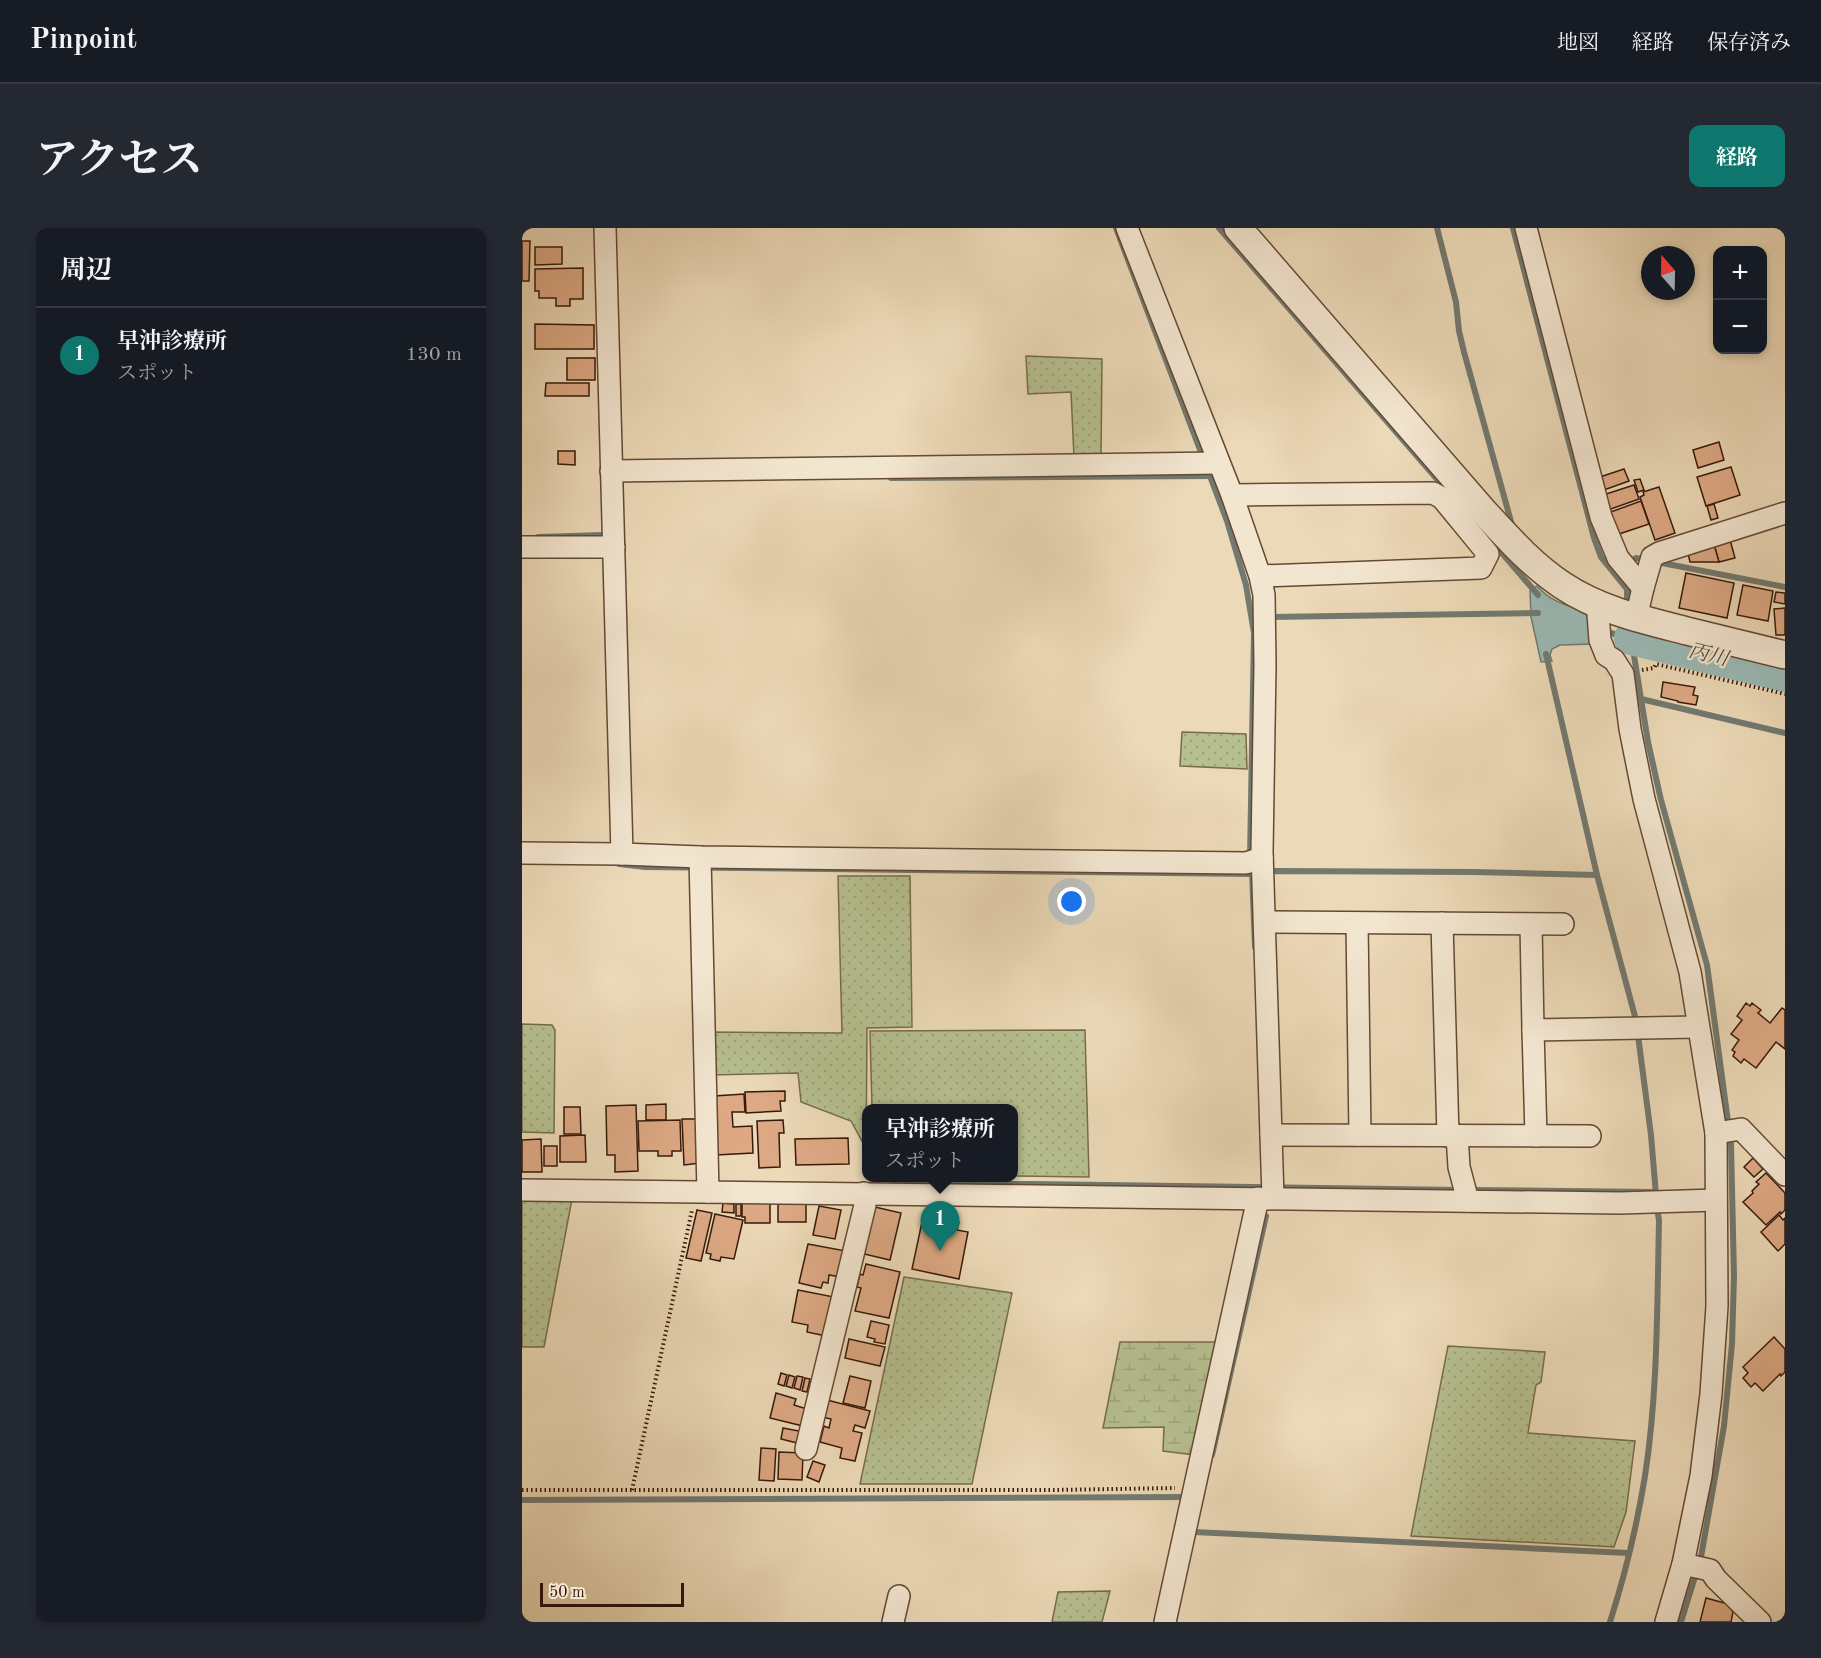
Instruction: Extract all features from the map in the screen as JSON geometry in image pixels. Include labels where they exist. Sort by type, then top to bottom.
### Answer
[{"type":"street","points":[[605,228],[622,854]]},
{"type":"street","points":[[1127,228],[1210,464],[1232,495],[1260,576],[1265,617],[1259,865],[1265,922],[1271,1135],[1269,1193],[1174,1574],[1165,1622]]},
{"type":"street","points":[[1238,228],[1484,531],[1488,554],[1480,568],[1260,576]]},
{"type":"street","points":[[1526,228],[1601,517],[1622,565],[1643,588]]},
{"type":"street","points":[[611,471],[1210,464]]},
{"type":"street","points":[[1232,495],[1433,493],[1484,531],[1514,546],[1547,574],[1600,612],[1636,618],[1785,655]]},
{"type":"street","points":[[1636,618],[1651,560],[1785,513]]},
{"type":"street","points":[[522,547],[614,547]]},
{"type":"street","points":[[1600,612],[1600,640],[1606,655],[1614,660],[1623,674],[1630,729],[1644,799],[1690,972],[1698,1027],[1725,1131],[1716,1200],[1717,1306],[1713,1371],[1693,1566],[1666,1622]]},
{"type":"street","points":[[522,853],[622,854],[700,864],[1259,865]]},
{"type":"street","points":[[700,864],[705,1187]]},
{"type":"street","points":[[1265,922],[1563,924]]},
{"type":"street","points":[[1357,922],[1360,1135]]},
{"type":"street","points":[[1442,924],[1453,1136],[1458,1167],[1468,1201]]},
{"type":"street","points":[[1531,924],[1536,1136]]},
{"type":"street","points":[[1533,1030],[1698,1027]]},
{"type":"street","points":[[1725,1131],[1740,1129],[1785,1175]]},
{"type":"street","points":[[1271,1135],[1590,1136]]},
{"type":"street","points":[[522,1190],[705,1187],[864,1193],[1269,1193],[1468,1201],[1716,1200]]},
{"type":"street","points":[[806,1449],[865,1205],[864,1193]]},
{"type":"street","points":[[1693,1566],[1710,1570],[1716,1579],[1760,1622]]},
{"type":"street","points":[[893,1622],[899,1596]]},
{"type":"path","points":[[1644,670],[1654,668],[1656,663],[1785,694]]},
{"type":"path","points":[[632,1490],[705,1187]]},
{"type":"path","points":[[522,1490],[1161,1489],[1194,1493]]},
{"type":"green space","points":[[1026,356],[1102,359],[1101,458],[1074,457],[1071,392],[1028,394]]},
{"type":"green space","points":[[1182,732],[1246,734],[1247,769],[1180,766]]},
{"type":"green space","points":[[838,876],[910,876],[912,1027],[867,1028],[866,1104],[862,1104],[862,1141],[851,1121],[801,1102],[798,1073],[710,1075],[709,1032],[842,1033]]},
{"type":"green space","points":[[522,1024],[552,1025],[555,1030],[554,1133],[522,1132]]},
{"type":"green space","points":[[1085,1030],[1089,1177],[1018,1176],[1018,1104],[872,1104],[870,1031]]},
{"type":"green space","points":[[522,1199],[572,1199],[544,1347],[522,1347]]},
{"type":"green space","points":[[904,1277],[1012,1293],[972,1484],[860,1484]]},
{"type":"green space","points":[[1120,1342],[1219,1342],[1195,1455],[1163,1451],[1164,1427],[1103,1428]]},
{"type":"green space","points":[[1448,1346],[1545,1352],[1541,1382],[1536,1385],[1528,1433],[1635,1441],[1626,1512],[1614,1547],[1411,1536]]},
{"type":"green space","points":[[1110,1591],[1102,1622],[1052,1622],[1058,1592]]},
{"type":"water","points":[[1537,586],[1554,600],[1587,612],[1593,644],[1560,645],[1552,649],[1550,655],[1552,661],[1541,662],[1531,617],[1530,591]]},
{"type":"building","points":[[522,241],[530,241],[529,281],[522,281]]},
{"type":"building","points":[[535,247],[562,247],[562,264],[535,265]]},
{"type":"building","points":[[583,268],[583,299],[570,299],[570,306],[556,306],[556,298],[539,298],[539,291],[535,291],[535,269]]},
{"type":"building","points":[[535,324],[594,325],[594,349],[535,349]]},
{"type":"building","points":[[567,358],[595,358],[595,380],[567,380]]},
{"type":"building","points":[[546,383],[589,383],[589,396],[545,396]]},
{"type":"building","points":[[1719,442],[1724,460],[1698,468],[1693,450]]},
{"type":"building","points":[[558,451],[575,451],[575,465],[558,464]]},
{"type":"building","points":[[1731,467],[1740,495],[1706,506],[1697,477]]},
{"type":"building","points":[[1624,469],[1629,481],[1601,491],[1597,478]]},
{"type":"building","points":[[1640,479],[1644,490],[1638,492],[1634,480]]},
{"type":"building","points":[[1634,485],[1639,499],[1608,510],[1603,495]]},
{"type":"building","points":[[1659,487],[1675,533],[1655,540],[1640,497],[1644,495],[1643,492]]},
{"type":"building","points":[[1641,501],[1649,524],[1616,535],[1608,513]]},
{"type":"building","points":[[1714,504],[1718,518],[1711,520],[1707,506]]},
{"type":"building","points":[[1729,536],[1735,558],[1719,562],[1713,541]]},
{"type":"building","points":[[1713,541],[1719,562],[1690,562],[1687,549]]},
{"type":"building","points":[[1686,573],[1734,583],[1727,618],[1679,608]]},
{"type":"building","points":[[1743,585],[1773,591],[1768,621],[1737,615]]},
{"type":"building","points":[[1776,592],[1785,593],[1785,604],[1774,602]]},
{"type":"building","points":[[1785,608],[1785,635],[1776,635],[1774,609]]},
{"type":"building","points":[[1663,682],[1695,687],[1693,695],[1698,696],[1696,705],[1661,697]]},
{"type":"building","points":[[1746,1003],[1750,1006],[1752,1003],[1761,1010],[1758,1013],[1770,1023],[1782,1008],[1785,1010],[1785,1049],[1776,1042],[1756,1068],[1744,1059],[1741,1063],[1733,1056],[1735,1052],[1732,1050],[1739,1040],[1731,1034],[1742,1020],[1737,1016]]},
{"type":"building","points":[[785,1091],[785,1101],[780,1101],[781,1111],[746,1113],[745,1092]]},
{"type":"building","points":[[744,1094],[745,1112],[732,1112],[733,1127],[752,1126],[753,1153],[716,1155],[714,1096]]},
{"type":"building","points":[[666,1104],[666,1120],[646,1120],[646,1105]]},
{"type":"building","points":[[636,1105],[638,1171],[615,1172],[615,1155],[607,1155],[606,1106]]},
{"type":"building","points":[[564,1107],[580,1107],[581,1134],[564,1134]]},
{"type":"building","points":[[682,1119],[698,1119],[700,1163],[684,1165]]},
{"type":"building","points":[[680,1120],[681,1151],[672,1151],[672,1156],[658,1156],[658,1151],[639,1151],[638,1121]]},
{"type":"building","points":[[783,1120],[784,1133],[779,1133],[780,1167],[759,1168],[757,1121]]},
{"type":"building","points":[[585,1135],[586,1162],[560,1162],[560,1136]]},
{"type":"building","points":[[848,1138],[849,1164],[796,1165],[795,1139]]},
{"type":"building","points":[[541,1139],[542,1172],[522,1172],[522,1140]]},
{"type":"building","points":[[544,1146],[557,1146],[557,1166],[544,1166]]},
{"type":"building","points":[[1753,1158],[1763,1169],[1754,1177],[1744,1167]]},
{"type":"building","points":[[1766,1173],[1785,1193],[1785,1210],[1766,1225],[1743,1202],[1759,1184],[1756,1182]]},
{"type":"building","points":[[723,1203],[734,1204],[734,1213],[722,1212]]},
{"type":"building","points":[[742,1203],[770,1203],[770,1223],[745,1223],[745,1217],[742,1217]]},
{"type":"building","points":[[736,1204],[741,1204],[741,1216],[736,1216]]},
{"type":"building","points":[[778,1204],[806,1204],[806,1222],[778,1222]]},
{"type":"building","points":[[819,1206],[841,1210],[835,1239],[813,1235]]},
{"type":"building","points":[[875,1207],[901,1213],[890,1260],[864,1254]]},
{"type":"building","points":[[697,1210],[712,1213],[701,1261],[686,1258]]},
{"type":"building","points":[[715,1214],[743,1220],[734,1259],[721,1257],[720,1261],[710,1259],[711,1254],[706,1253]]},
{"type":"building","points":[[1779,1215],[1783,1220],[1785,1218],[1785,1244],[1778,1251],[1761,1232]]},
{"type":"building","points":[[928,1216],[959,1222],[957,1230],[968,1232],[959,1279],[912,1269],[922,1222],[927,1223]]},
{"type":"building","points":[[808,1244],[846,1251],[840,1277],[829,1275],[828,1283],[823,1282],[821,1288],[799,1283]]},
{"type":"building","points":[[866,1264],[900,1272],[889,1318],[855,1311],[861,1288],[857,1287],[860,1274],[863,1275]]},
{"type":"building","points":[[798,1290],[834,1297],[826,1336],[807,1332],[808,1325],[792,1322]]},
{"type":"building","points":[[871,1321],[889,1325],[885,1344],[874,1342],[875,1339],[867,1337]]},
{"type":"building","points":[[1774,1337],[1785,1349],[1785,1372],[1763,1391],[1755,1383],[1751,1387],[1743,1378],[1748,1373],[1743,1367]]},
{"type":"building","points":[[849,1339],[885,1347],[880,1366],[845,1358]]},
{"type":"building","points":[[781,1373],[787,1375],[784,1386],[778,1384]]},
{"type":"building","points":[[789,1375],[795,1377],[792,1388],[786,1386]]},
{"type":"building","points":[[797,1376],[803,1377],[800,1390],[794,1388]]},
{"type":"building","points":[[850,1376],[871,1381],[865,1408],[843,1403]]},
{"type":"building","points":[[805,1378],[810,1379],[807,1392],[802,1391]]},
{"type":"building","points":[[776,1393],[796,1399],[794,1405],[807,1409],[803,1426],[770,1418]]},
{"type":"building","points":[[827,1400],[870,1411],[865,1428],[855,1425],[853,1431],[862,1433],[855,1461],[840,1458],[842,1448],[820,1442],[824,1426],[829,1428],[831,1419],[822,1417]]},
{"type":"building","points":[[783,1428],[804,1432],[801,1444],[781,1439]]},
{"type":"building","points":[[761,1448],[776,1449],[774,1481],[759,1480]]},
{"type":"building","points":[[779,1452],[803,1453],[802,1480],[778,1479]]},
{"type":"building","points":[[813,1461],[825,1465],[819,1482],[807,1477]]},
{"type":"building","points":[[1706,1598],[1728,1604],[1733,1612],[1731,1622],[1700,1622]]},
{"type":"waterway","points":[[1116,228],[1227,521],[1246,585],[1254,633],[1250,858]]},
{"type":"waterway","points":[[1219,228],[1449,493]]},
{"type":"waterway","points":[[1437,228],[1456,302],[1464,352],[1512,525]]},
{"type":"waterway","points":[[1513,228],[1594,538],[1601,557],[1627,589],[1627,598]]},
{"type":"waterway","points":[[891,478],[1211,476]]},
{"type":"waterway","points":[[538,537],[603,535]]},
{"type":"waterway","points":[[1495,545],[1538,595]]},
{"type":"waterway","points":[[1626,564],[1636,558],[1647,560]]},
{"type":"waterway","points":[[1657,562],[1785,587]]},
{"type":"waterway","points":[[1266,617],[1538,613]]},
{"type":"waterway","points":[[1602,631],[1631,638]]},
{"type":"waterway","points":[[1630,631],[1648,742],[1661,800],[1707,965],[1731,1144],[1734,1276],[1732,1344],[1724,1426],[1701,1557],[1681,1622]]},
{"type":"waterway","name":"丙川","points":[[1631,638],[1785,675]]},
{"type":"waterway","points":[[1546,654],[1597,875],[1636,1020],[1651,1135],[1656,1195]]},
{"type":"waterway","points":[[1641,699],[1785,733]]},
{"type":"waterway","points":[[619,864],[645,867],[1252,874],[1274,871],[1597,875]]},
{"type":"waterway","points":[[1252,871],[1255,947]]},
{"type":"waterway","points":[[892,1184],[1460,1190]]},
{"type":"waterway","points":[[1470,1190],[1652,1192]]},
{"type":"waterway","points":[[1610,1622],[1634,1531],[1649,1444],[1656,1349],[1659,1221],[1657,1206]]},
{"type":"waterway","points":[[1212,1455],[1266,1216]]},
{"type":"waterway","points":[[522,1500],[1187,1497]]},
{"type":"waterway","points":[[1194,1532],[1628,1553]]},
{"type":"place","name":"早沖診療所","points":[[940,1251]]}]
